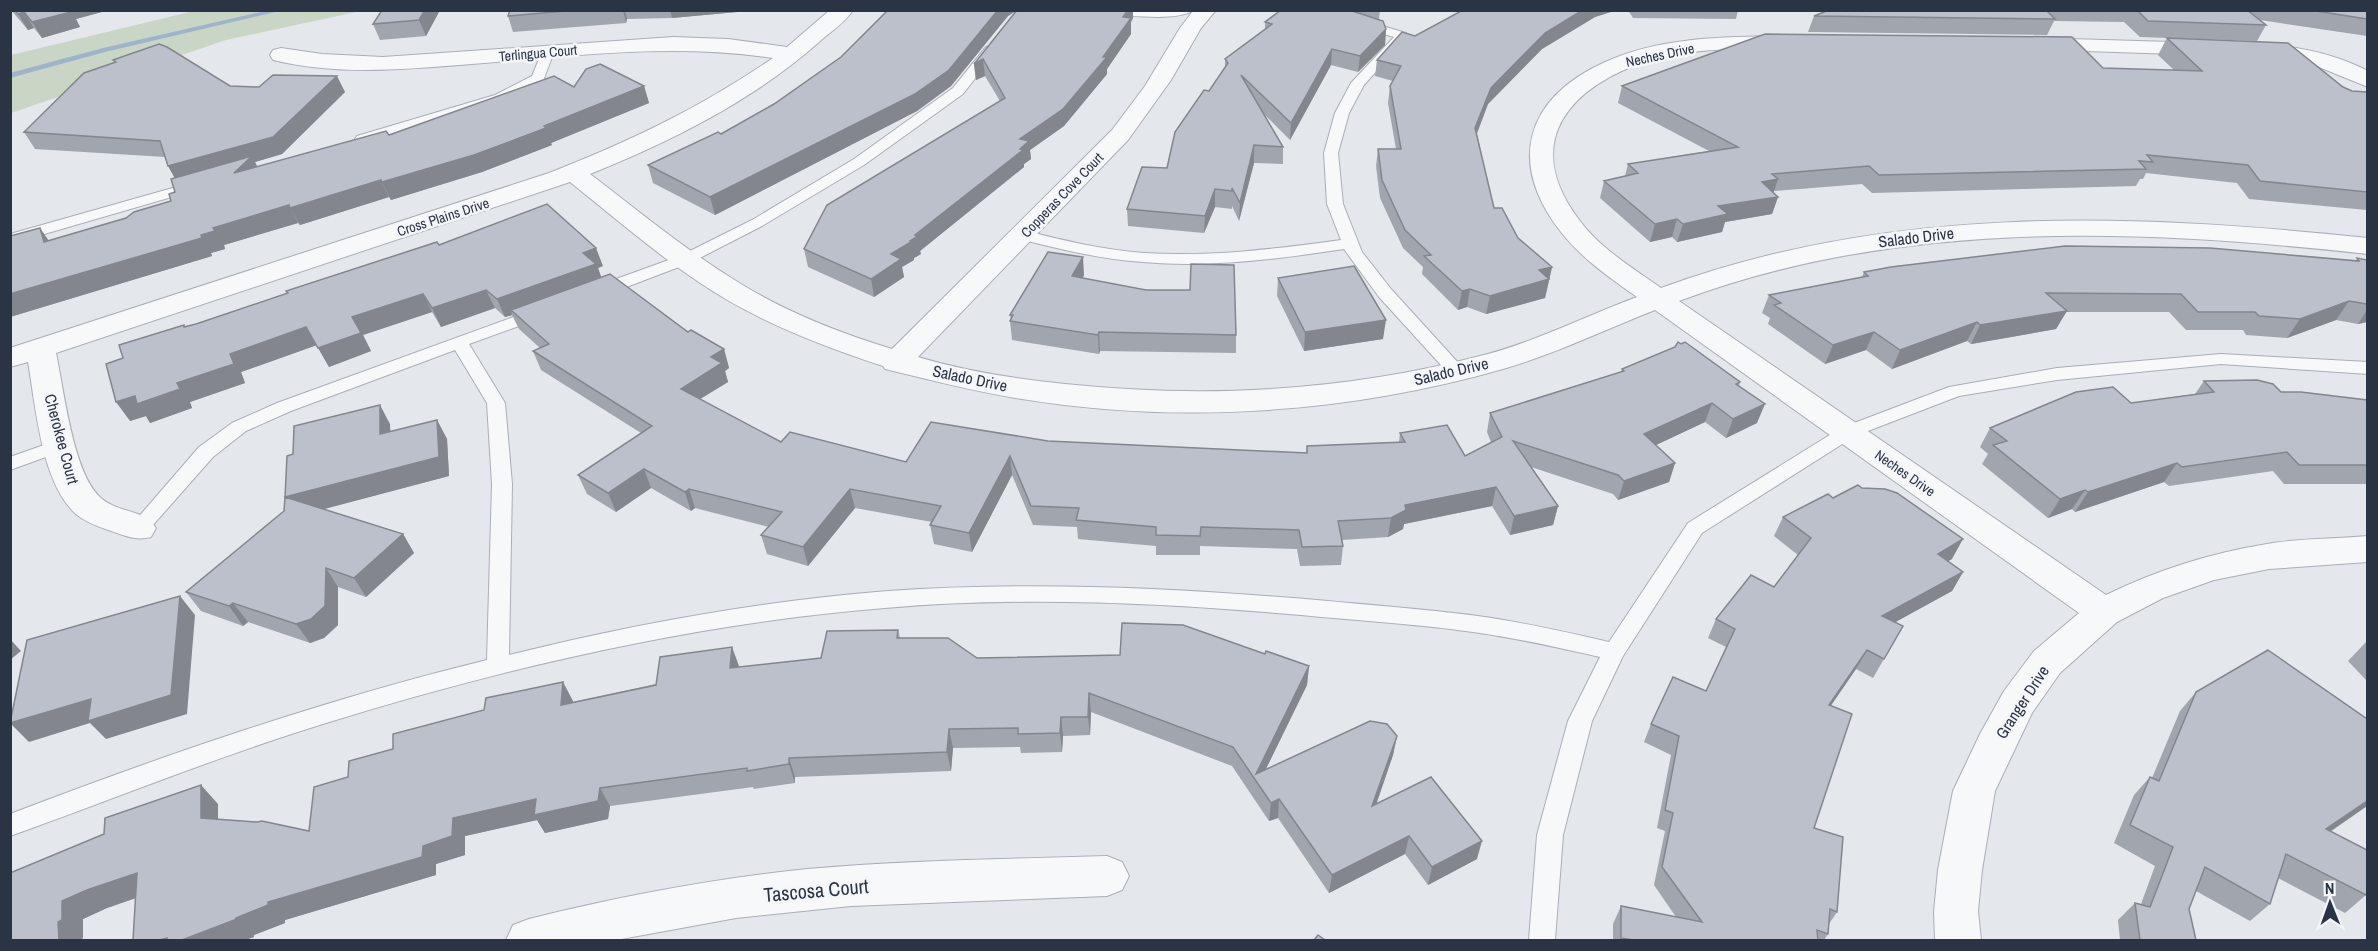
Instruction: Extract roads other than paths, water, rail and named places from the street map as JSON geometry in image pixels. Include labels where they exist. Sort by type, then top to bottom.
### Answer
[{"type":"street","name":"Cross Plains Drive","points":[[25,354],[573,173],[656,139],[721,105],[794,54],[843,10]]},
{"type":"street","name":"Copperas Cove Court","points":[[896,362],[1120,135],[1148,100],[1173,60],[1185,33],[1206,10]]},
{"type":"street","name":"Neches Drive","points":[[1809,42],[1708,45],[1643,56],[1595,75],[1561,101],[1548,118],[1540,149],[1543,177],[1558,209],[1571,227],[1603,257],[1658,299],[2104,612]]},
{"type":"street","name":"Terlingua Court","points":[[281,55],[322,61],[383,64],[649,44],[692,43],[728,45],[794,54]]},
{"type":"street","points":[[2016,44],[2259,50],[2315,56],[2338,64],[2367,80]]},
{"type":"street","name":"Salado Drive","points":[[573,173],[686,259],[752,303],[800,327],[896,362],[1026,390],[1096,399],[1156,402],[1280,398],[1349,392],[1456,371],[1534,348],[1726,275],[1811,253],[1907,236],[2077,226],[2135,227],[2263,234],[2367,246]]},
{"type":"street","name":"Cherokee Court","points":[[25,354],[60,445],[72,486],[89,507],[139,528]]},
{"type":"street","name":"Granger Drive","points":[[1958,940],[1956,911],[1960,870],[1974,791],[2018,702],[2047,662],[2104,612],[2150,589],[2210,568],[2270,556],[2367,549]]},
{"type":"street","name":"Tascosa Court","points":[[529,940],[666,909],[767,894],[889,883],[1107,876]]},
{"type":"lane","points":[[1108,10],[1156,14],[1188,10]]},
{"type":"lane","points":[[1343,19],[1402,36],[1358,83],[1342,113],[1331,153],[1335,204],[1354,253],[1385,293],[1456,371]]},
{"type":"lane","points":[[578,299],[686,259],[757,224],[859,162],[958,91],[1001,38]]},
{"type":"lane","points":[[348,143],[500,98],[537,78],[548,52]]},
{"type":"lane","points":[[10,238],[215,180]]},
{"type":"lane","points":[[1022,235],[1113,254],[1174,259],[1257,257],[1350,243]]},
{"type":"lane","points":[[139,528],[206,452],[239,427],[284,407],[557,307]]},
{"type":"lane","points":[[459,342],[496,403],[502,484],[498,664]]},
{"type":"lane","points":[[1542,940],[1551,835],[1580,721],[1614,652],[1695,528],[1848,432],[1955,391],[2057,374],[2221,359],[2367,368]]},
{"type":"lane","points":[[10,464],[60,445]]},
{"type":"lane","points":[[10,825],[90,793],[242,739],[387,694],[498,664],[743,617],[871,600],[971,596],[1083,596],[1267,603],[1464,622],[1557,638],[1614,652]]},
{"type":"waterway","points":[[10,76],[103,50],[281,10]]}]
